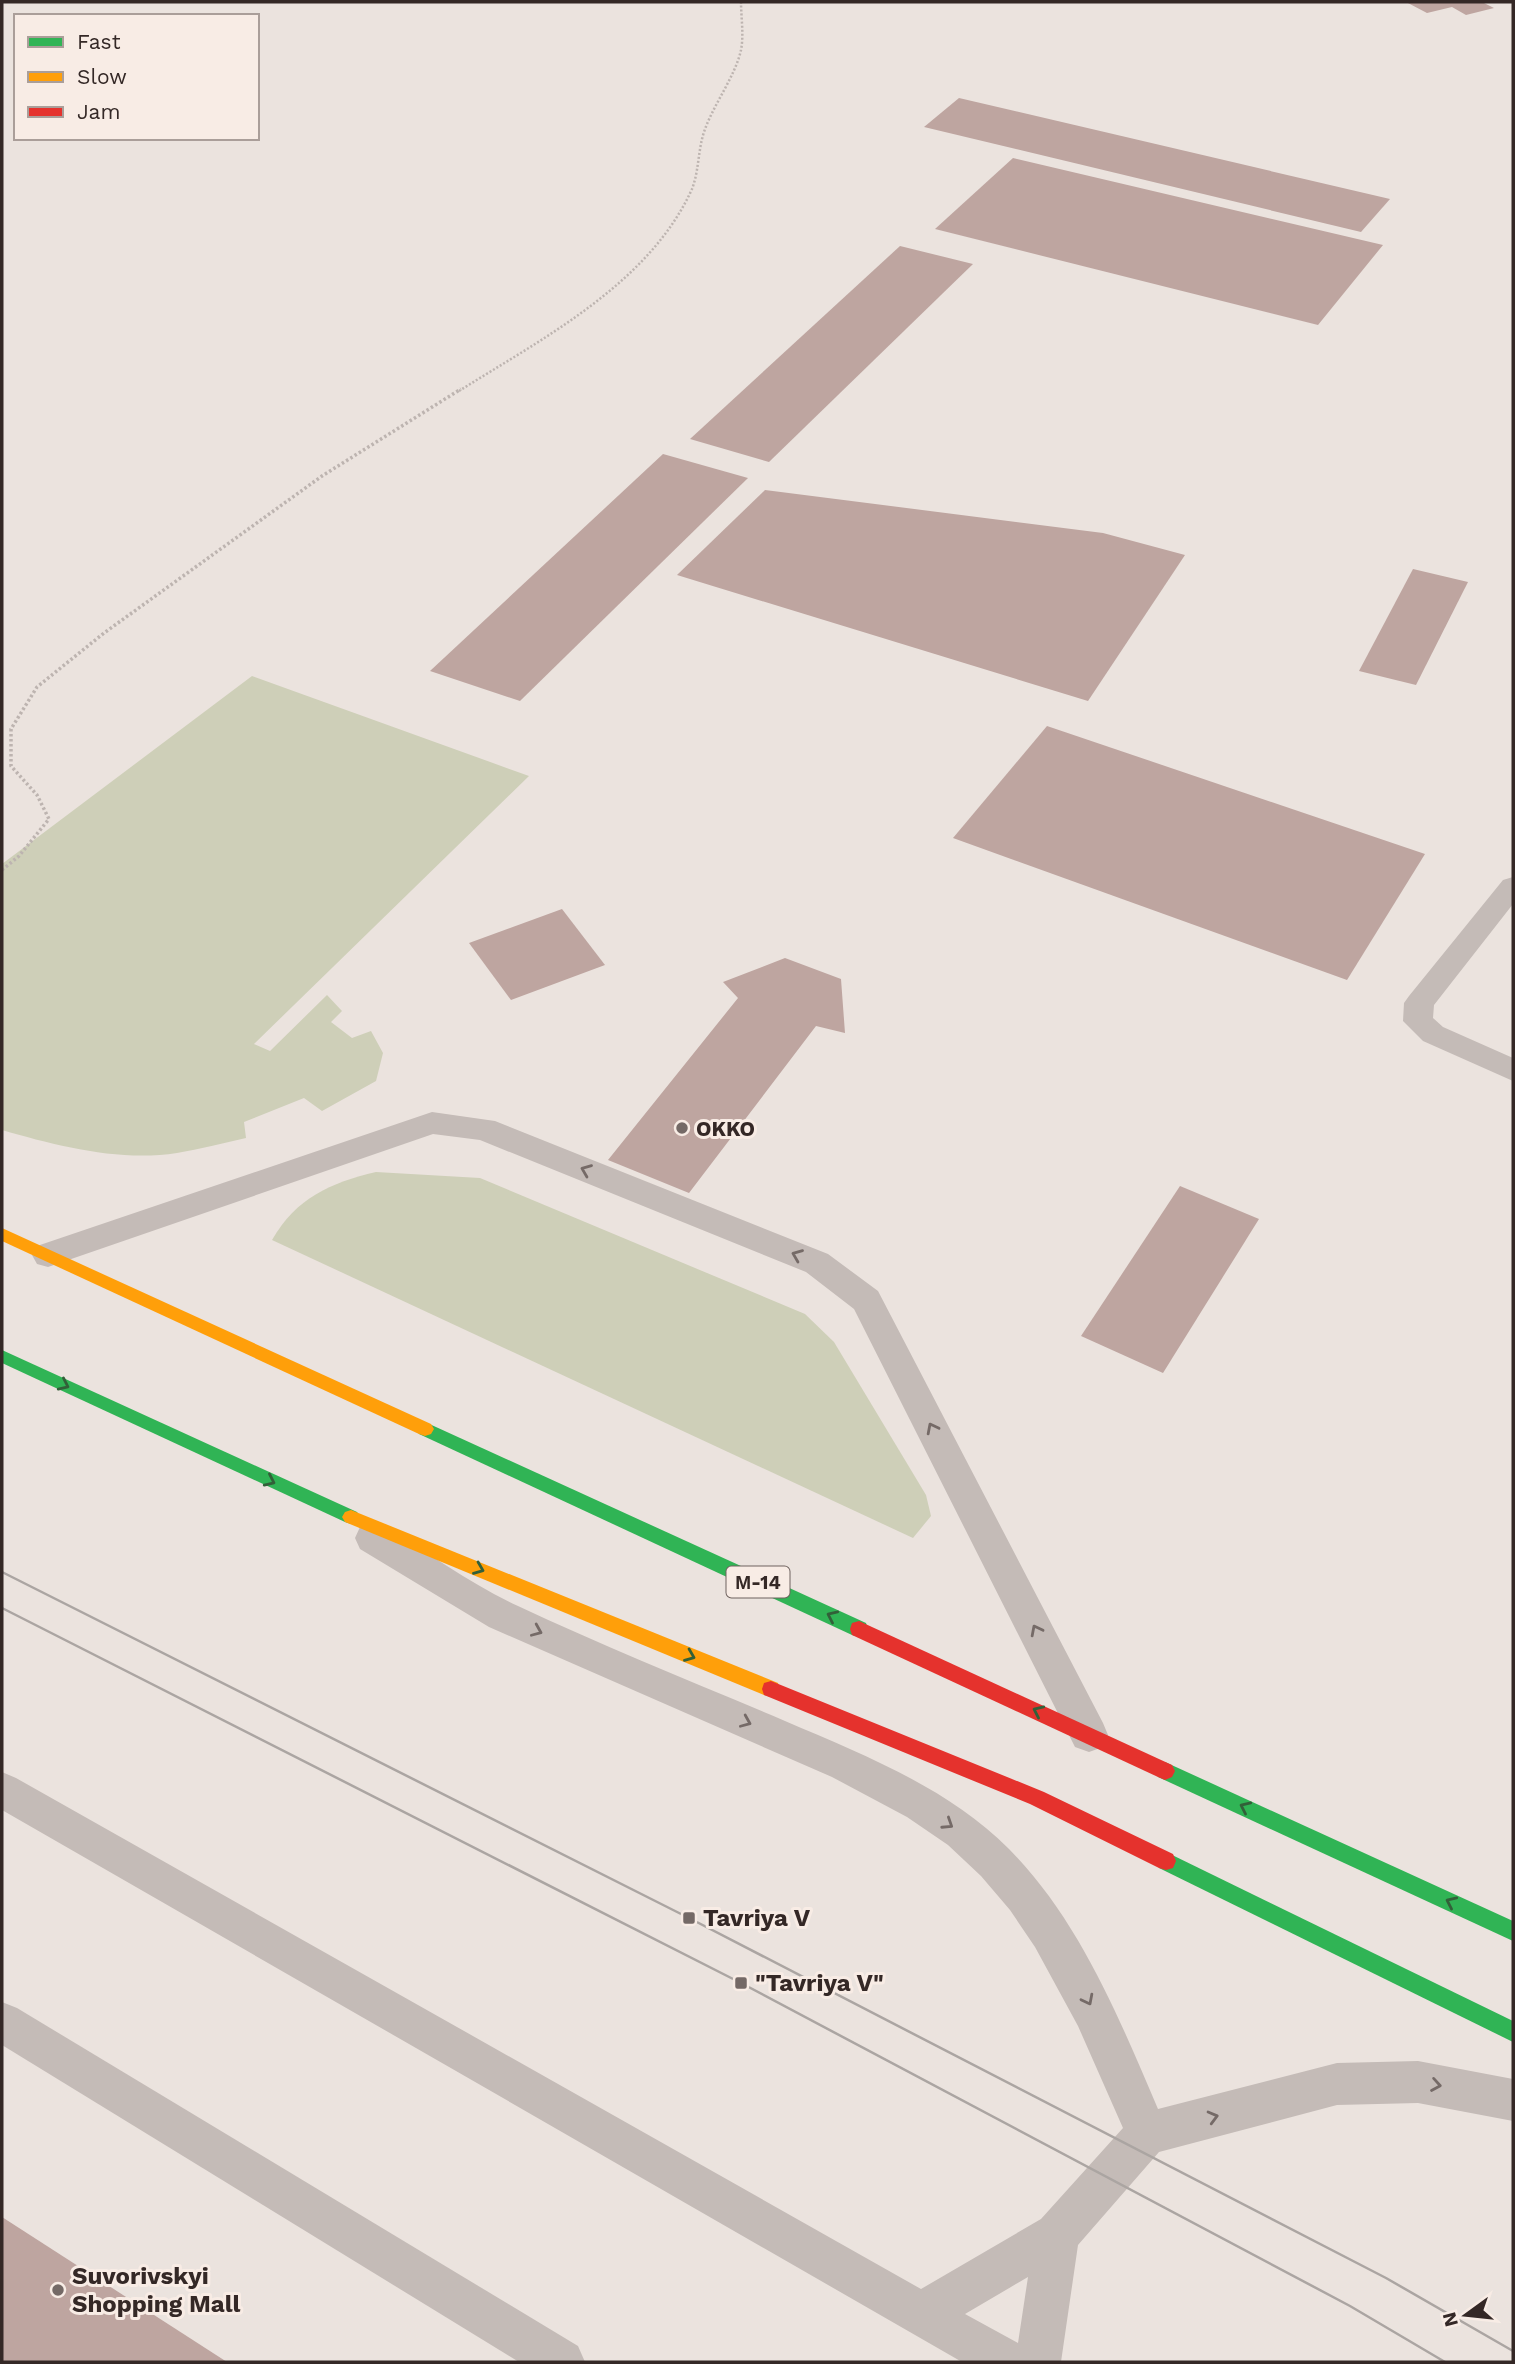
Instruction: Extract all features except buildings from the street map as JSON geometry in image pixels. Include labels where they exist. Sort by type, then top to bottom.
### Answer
[{"type":"highway","name":"М-14","points":[[2,1234],[1513,1931]]},
{"type":"highway","points":[[2,1356],[308,1499],[1037,1798],[1513,2032]]},
{"type":"lane","points":[[1513,886],[1419,1003],[1418,1021],[1433,1034],[1513,1070]]},
{"type":"lane","points":[[47,1255],[432,1123],[484,1129],[817,1263],[866,1300],[1089,1735]]},
{"type":"lane","points":[[308,1499],[502,1616],[846,1765],[900,1792],[962,1833],[1014,1885],[1066,1956],[1098,2018],[1147,2134]]},
{"type":"lane","points":[[2,1790],[1006,2362]]},
{"type":"lane","points":[[2,2022],[562,2362]]},
{"type":"lane","points":[[921,2314],[1057,2235],[1147,2134],[1337,2084],[1418,2082],[1513,2100]]},
{"type":"lane","points":[[1038,2362],[1057,2235]]},
{"type":"path","points":[[2,870],[19,856],[49,819],[37,795],[11,766],[11,729],[37,687],[104,633],[322,476],[546,336],[607,292],[645,257],[673,225],[693,187],[704,132],[741,50],[741,2]]},
{"type":"green space","points":[[252,676],[529,776],[254,1044],[270,1051],[327,995],[342,1011],[331,1022],[352,1038],[371,1031],[383,1053],[376,1081],[322,1111],[304,1098],[244,1122],[246,1138],[177,1153],[111,1154],[67,1147],[2,1130],[2,864]]},
{"type":"green space","points":[[376,1172],[480,1178],[805,1314],[834,1342],[926,1495],[931,1516],[913,1538],[272,1240],[292,1213],[316,1194],[344,1181]]},
{"type":"tram line","points":[[2,1572],[689,1918],[1386,2278],[1513,2351]]},
{"type":"tram line","points":[[2,1608],[741,1983],[1350,2306],[1445,2362]]},
{"type":"traffic: fast","points":[[2,1356],[351,1517]]},
{"type":"traffic: fast","points":[[425,1429],[859,1629]]},
{"type":"traffic: fast","points":[[1165,1771],[1513,1931]]},
{"type":"traffic: fast","points":[[1166,1861],[1513,2032]]},
{"type":"traffic: slow","points":[[2,1234],[425,1429]]},
{"type":"traffic: slow","points":[[351,1517],[771,1689]]},
{"type":"traffic: jam","points":[[859,1629],[1165,1771]]},
{"type":"traffic: jam","points":[[771,1689],[1037,1798],[1166,1861]]},
{"type":"place","name":"OKKO","points":[[682,1128]]},
{"type":"place","name":"Tavriya V","points":[[689,1918]]},
{"type":"place","name":"\"Tavriya V\"","points":[[741,1983]]},
{"type":"place","name":"Suvorivskyi Shopping Mall","points":[[58,2290]]}]
